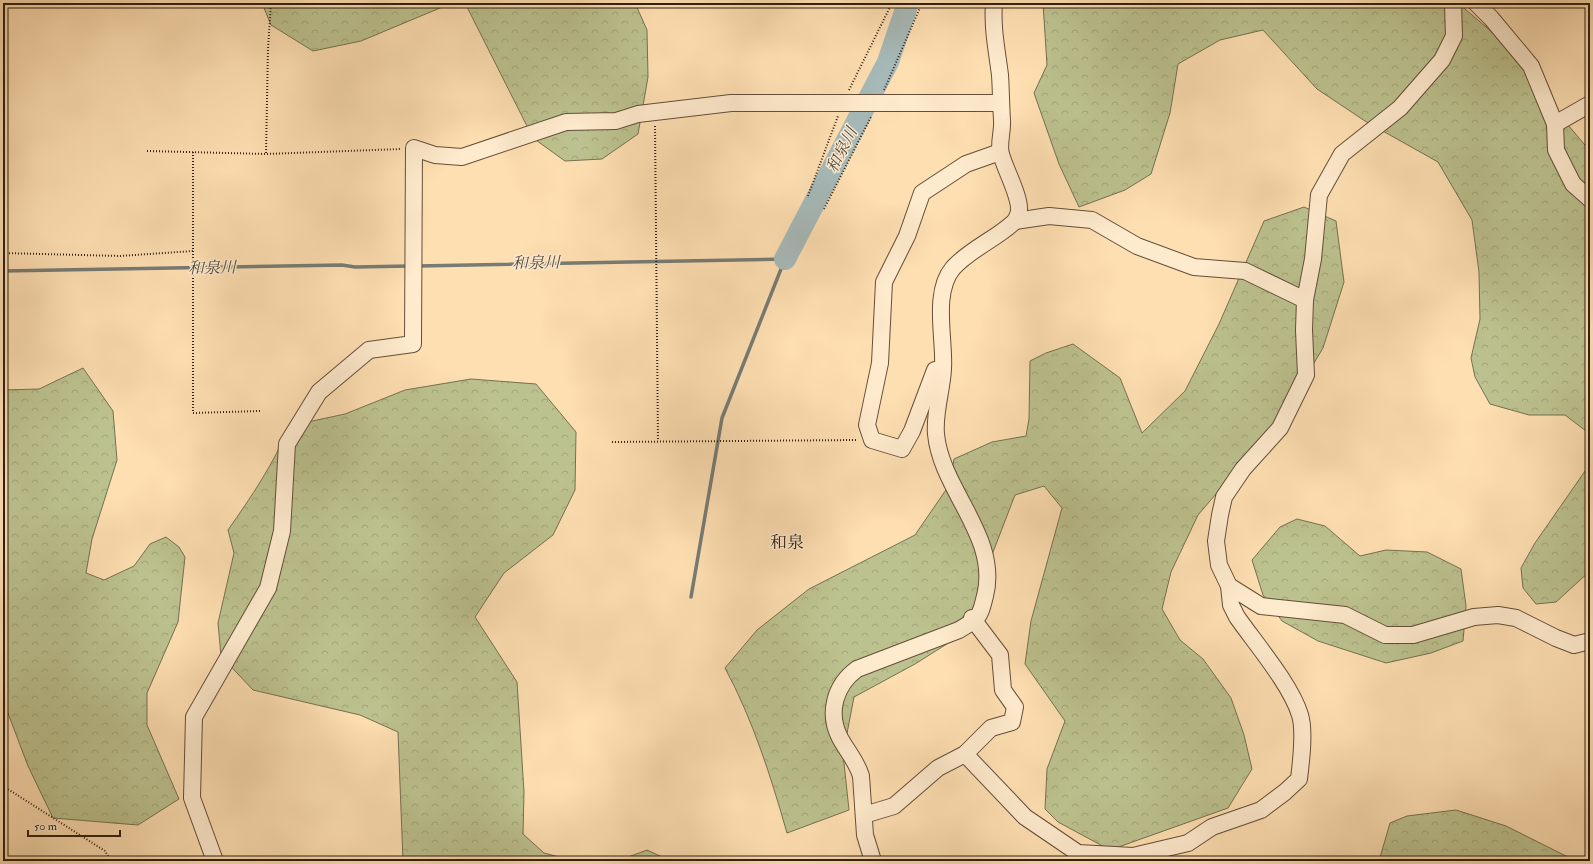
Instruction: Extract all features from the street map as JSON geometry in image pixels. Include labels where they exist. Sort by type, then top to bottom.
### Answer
[{"type":"street","points":[[994,3],[993,24],[1000,77],[1003,123],[1000,152],[1018,201],[1019,211],[1015,221]]},
{"type":"street","points":[[965,754],[1025,817],[1078,853],[1133,856],[1188,842],[1212,827],[1261,810],[1285,792],[1299,779],[1302,749],[1301,716],[1290,693],[1237,617],[1231,605],[1229,586],[1219,565],[1216,541],[1224,497],[1243,469],[1280,428],[1306,375],[1304,330],[1306,300],[1313,259],[1319,195],[1342,154],[1400,108],[1442,60],[1454,36],[1453,3]]},
{"type":"street","points":[[1476,3],[1491,18],[1531,66],[1555,124],[1556,150],[1573,184],[1590,199]]},
{"type":"street","points":[[215,861],[192,798],[194,717],[268,588],[282,531],[287,444],[319,392],[369,350],[413,344],[414,148],[435,155],[462,157],[566,122],[616,121],[638,114],[732,103],[1001,103]]},
{"type":"street","points":[[1555,124],[1590,104]]},
{"type":"street","points":[[935,370],[912,431],[902,448],[872,440],[867,425],[880,363],[884,282],[907,236],[922,193],[966,164],[1000,152]]},
{"type":"street","points":[[873,861],[865,835],[861,776],[859,768],[835,726],[834,705],[836,695],[842,682],[848,675],[857,669],[959,630],[979,615],[986,591],[985,560],[982,548],[965,505],[938,451],[935,432],[943,368],[942,293],[944,283],[954,268],[992,236],[1015,221],[1049,216],[1092,220],[1144,248],[1194,267],[1245,272],[1306,300]]},
{"type":"street","points":[[1229,586],[1262,606],[1345,615],[1385,635],[1413,635],[1474,617],[1498,615],[1516,618],[1556,638],[1574,645],[1590,641]]},
{"type":"street","points":[[864,815],[894,806],[938,768],[965,754],[991,728],[1012,722],[1015,707],[1003,690],[1000,655],[973,619]]},
{"type":"path","points":[[266,154],[268,49],[271,3]]},
{"type":"path","points":[[655,112],[658,441]]},
{"type":"path","points":[[147,152],[266,154],[414,148]]},
{"type":"path","points":[[193,152],[193,413],[260,411]]},
{"type":"path","points":[[3,253],[120,256],[193,251]]},
{"type":"path","points":[[612,442],[872,440]]},
{"type":"path","points":[[3,786],[105,851],[111,861]]},
{"type":"green space","points":[[262,3],[452,3],[361,41],[313,51],[271,25]]},
{"type":"green space","points":[[465,3],[635,3],[647,30],[648,77],[638,134],[602,159],[565,161],[533,138]]},
{"type":"green space","points":[[1043,3],[1458,3],[1528,63],[1557,112],[1590,151],[1590,447],[1586,431],[1565,415],[1529,415],[1490,404],[1475,377],[1471,358],[1480,319],[1479,272],[1472,220],[1438,162],[1365,121],[1317,89],[1263,30],[1220,40],[1178,64],[1170,113],[1151,174],[1125,190],[1079,207],[1059,164],[1034,93],[1047,65]]},
{"type":"green space","points":[[1304,207],[1336,221],[1344,282],[1323,348],[1281,418],[1198,515],[1171,572],[1162,609],[1180,640],[1203,659],[1231,698],[1244,735],[1252,769],[1228,808],[1110,850],[1058,822],[1045,809],[1047,769],[1065,721],[1025,664],[1031,621],[1062,508],[1044,486],[1015,495],[978,591],[969,630],[915,664],[854,697],[843,754],[849,810],[787,833],[753,728],[725,668],[757,630],[809,589],[915,535],[950,484],[954,459],[992,442],[1026,436],[1029,419],[1030,361],[1046,353],[1073,344],[1120,378],[1142,433],[1185,391],[1219,324],[1264,221]]},
{"type":"green space","points":[[83,368],[113,411],[117,460],[92,539],[86,573],[104,580],[134,566],[150,544],[166,537],[179,547],[185,557],[178,622],[147,693],[147,725],[179,799],[138,825],[53,818],[28,766],[3,700],[3,390],[39,389]]},
{"type":"green space","points":[[471,379],[536,384],[576,432],[575,490],[553,535],[504,573],[475,617],[517,682],[524,792],[523,834],[544,853],[574,861],[403,861],[398,732],[360,715],[253,690],[221,656],[218,623],[234,553],[228,530],[269,467],[289,426],[345,414],[405,390]]},
{"type":"green space","points":[[1590,464],[1590,571],[1556,602],[1536,604],[1523,588],[1521,568],[1535,543]]},
{"type":"green space","points":[[1297,519],[1325,526],[1360,556],[1386,550],[1427,552],[1461,569],[1466,606],[1463,641],[1431,653],[1386,663],[1318,641],[1282,621],[1263,595],[1252,560],[1280,527]]},
{"type":"green space","points":[[1456,810],[1506,826],[1576,861],[1379,861],[1390,823],[1407,816]]},
{"type":"green space","points":[[647,850],[671,861],[617,861],[620,860]]},
{"type":"waterway","name":"和泉川","points":[[785,259],[888,62],[908,3]]},
{"type":"waterway","name":"和泉川","points":[[418,266],[785,259],[722,418],[691,597]]},
{"type":"waterway","name":"和泉川","points":[[3,271],[342,265],[355,267],[410,266]]},
{"type":"district","name":"和泉","points":[[787,542]]}]
